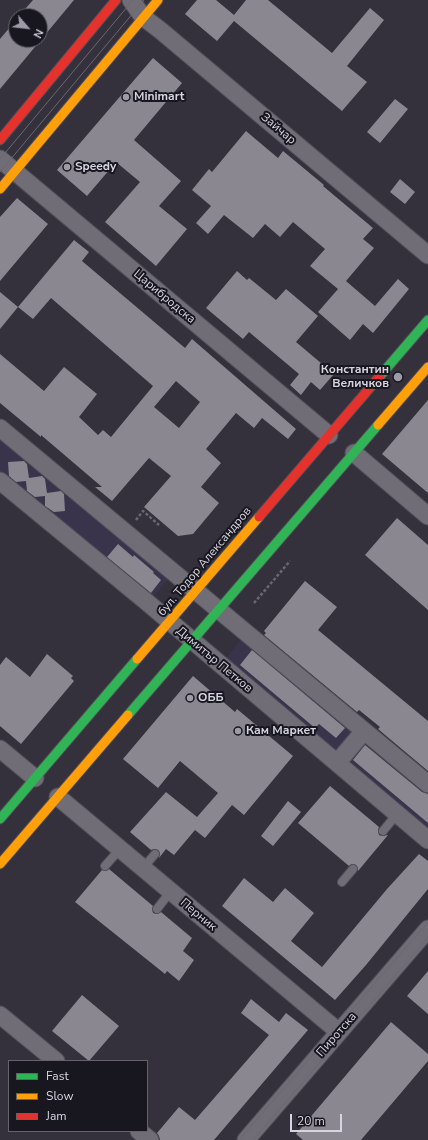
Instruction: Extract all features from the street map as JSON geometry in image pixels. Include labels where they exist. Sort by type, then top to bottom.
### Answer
[{"type":"main road","points":[[0,140],[116,0]]},
{"type":"main road","points":[[0,189],[158,0]]},
{"type":"main road","name":"бул. Тодор Александров","points":[[0,819],[428,320]]},
{"type":"main road","points":[[0,864],[193,642],[428,367]]},
{"type":"street","name":"Зайчар","points":[[131,0],[143,17],[428,255]]},
{"type":"street","name":"Царибродска","points":[[0,159],[329,435]]},
{"type":"street","points":[[0,428],[428,784]]},
{"type":"street","points":[[354,453],[428,516]]},
{"type":"street","name":"Димитър Петков","points":[[0,481],[170,622],[428,840]]},
{"type":"street","points":[[337,763],[364,731]]},
{"type":"street","points":[[0,749],[36,778]]},
{"type":"street","name":"Перник","points":[[58,797],[339,1032]]},
{"type":"street","name":"Пиротска","points":[[246,1140],[428,929]]},
{"type":"street","points":[[0,1015],[55,1060]]},
{"type":"street","points":[[140,1132],[150,1140]]},
{"type":"lane","points":[[383,831],[397,814]]},
{"type":"lane","points":[[105,866],[120,849]]},
{"type":"lane","points":[[143,868],[155,854]]},
{"type":"lane","points":[[342,882],[353,869]]},
{"type":"lane","points":[[157,909],[171,891]]},
{"type":"path","points":[[143,511],[159,524]]},
{"type":"path","points":[[254,603],[290,561]]},
{"type":"shaded area","points":[[0,428],[174,573],[148,603],[0,481]]},
{"type":"shaded area","points":[[243,637],[428,791],[428,834],[222,663]]},
{"type":"building","points":[[33,0],[74,0],[48,31],[48,8],[26,8]]},
{"type":"building","points":[[197,0],[216,0],[234,15],[246,0],[268,0],[332,53],[370,8],[384,20],[347,66],[367,82],[342,111],[234,21],[217,41],[185,14]]},
{"type":"building","points":[[8,30],[8,48],[34,48],[0,89],[0,39]]},
{"type":"building","points":[[153,58],[182,83],[134,140],[181,181],[159,206],[187,229],[156,266],[105,222],[140,182],[116,162],[87,196],[57,170]]},
{"type":"building","points":[[395,99],[408,109],[380,143],[367,132]]},
{"type":"building","points":[[246,131],[278,158],[283,151],[373,228],[363,239],[374,248],[346,281],[375,306],[398,279],[409,289],[373,333],[363,324],[350,340],[318,312],[338,289],[310,266],[325,249],[293,222],[280,237],[265,224],[253,238],[224,215],[208,234],[196,223],[211,206],[192,190],[209,169],[212,172]]},
{"type":"building","points":[[400,179],[415,192],[405,204],[390,192]]},
{"type":"building","points":[[17,198],[48,224],[0,281],[0,217]]},
{"type":"building","points":[[74,240],[89,252],[82,261],[185,348],[192,339],[296,429],[288,439],[262,418],[254,428],[236,413],[206,449],[221,463],[201,487],[219,503],[193,534],[178,536],[144,507],[171,476],[149,458],[112,501],[95,487],[102,487],[41,435],[41,437],[0,403],[0,354],[44,391],[64,367],[97,394],[79,417],[98,435],[103,430],[111,437],[153,386],[51,298],[33,319],[18,307]],"holes":[[[176,381],[200,402],[179,428],[154,407]]]},
{"type":"building","points":[[237,271],[247,280],[249,278],[276,300],[286,289],[318,316],[296,342],[334,374],[320,390],[311,382],[301,395],[290,385],[299,374],[249,332],[243,339],[206,308]]},
{"type":"building","points":[[0,292],[18,307],[0,329]]},
{"type":"building","points":[[428,400],[428,493],[382,454]]},
{"type":"building","points":[[24,461],[27,464],[29,478],[42,476],[45,479],[47,493],[61,491],[64,494],[65,511],[54,512],[45,506],[45,496],[35,497],[27,491],[26,481],[16,482],[9,476],[8,462]]},
{"type":"building","points":[[397,518],[428,545],[428,610],[365,555]]},
{"type":"building","points":[[118,544],[133,557],[134,555],[161,580],[151,593],[107,557]]},
{"type":"building","points":[[305,581],[337,607],[318,630],[428,721],[428,771],[378,729],[380,727],[359,710],[357,712],[264,635],[266,633],[264,631]]},
{"type":"building","points":[[252,650],[345,728],[336,738],[319,724],[315,728],[240,665]]},
{"type":"building","points":[[47,654],[73,676],[71,678],[74,681],[21,744],[0,726],[0,665],[6,657],[30,677]]},
{"type":"building","points":[[193,676],[235,712],[237,709],[293,756],[244,815],[232,805],[205,838],[195,830],[174,855],[166,849],[159,858],[160,853],[158,850],[151,850],[130,832],[166,792],[197,817],[218,793],[180,761],[158,788],[123,759]]},
{"type":"building","points":[[365,745],[422,792],[428,794],[428,823],[353,760]]},
{"type":"building","points":[[330,786],[379,827],[379,835],[388,835],[358,871],[356,865],[352,864],[349,866],[298,823]]},
{"type":"building","points":[[288,801],[301,812],[273,846],[261,836]]},
{"type":"building","points":[[419,854],[428,861],[428,889],[366,965],[335,1000],[222,906],[244,878],[273,902],[285,888],[314,913],[291,941],[322,967],[387,889]]},
{"type":"building","points":[[109,869],[153,906],[153,913],[157,914],[161,912],[192,938],[183,951],[194,960],[179,981],[167,971],[165,974],[75,902],[102,870],[106,871]]},
{"type":"building","points":[[428,971],[428,1014],[407,996]]},
{"type":"building","points":[[82,995],[119,1026],[90,1060],[88,1060],[52,1031]]},
{"type":"building","points":[[251,999],[279,1022],[286,1013],[308,1030],[214,1140],[160,1140],[157,1133],[179,1107],[195,1120],[269,1035],[241,1013]]},
{"type":"building","points":[[391,1022],[428,1054],[428,1061],[361,1140],[303,1140],[296,1134]]},
{"type":"tram line","points":[[0,159],[133,0]]},
{"type":"tram line","points":[[0,172],[144,0]]},
{"type":"tram line","points":[[239,1140],[428,922]]},
{"type":"tram line","points":[[253,1140],[428,938]]},
{"type":"traffic: fast","points":[[380,376],[428,320]]},
{"type":"traffic: fast","points":[[128,715],[378,425]]},
{"type":"traffic: fast","points":[[0,819],[137,659]]},
{"type":"traffic: slow","points":[[0,189],[158,0]]},
{"type":"traffic: slow","points":[[378,425],[428,367]]},
{"type":"traffic: slow","points":[[137,659],[259,517]]},
{"type":"traffic: slow","points":[[0,864],[128,715]]},
{"type":"traffic: jam","points":[[0,140],[116,0]]},
{"type":"traffic: jam","points":[[259,517],[380,376]]},
{"type":"place","name":"Minimart","points":[[126,97]]},
{"type":"place","name":"Speedy","points":[[67,167]]},
{"type":"place","name":"Константин Величков","points":[[398,377]]},
{"type":"place","name":"ОББ","points":[[190,698]]},
{"type":"place","name":"Кам Маркет","points":[[238,731]]}]
